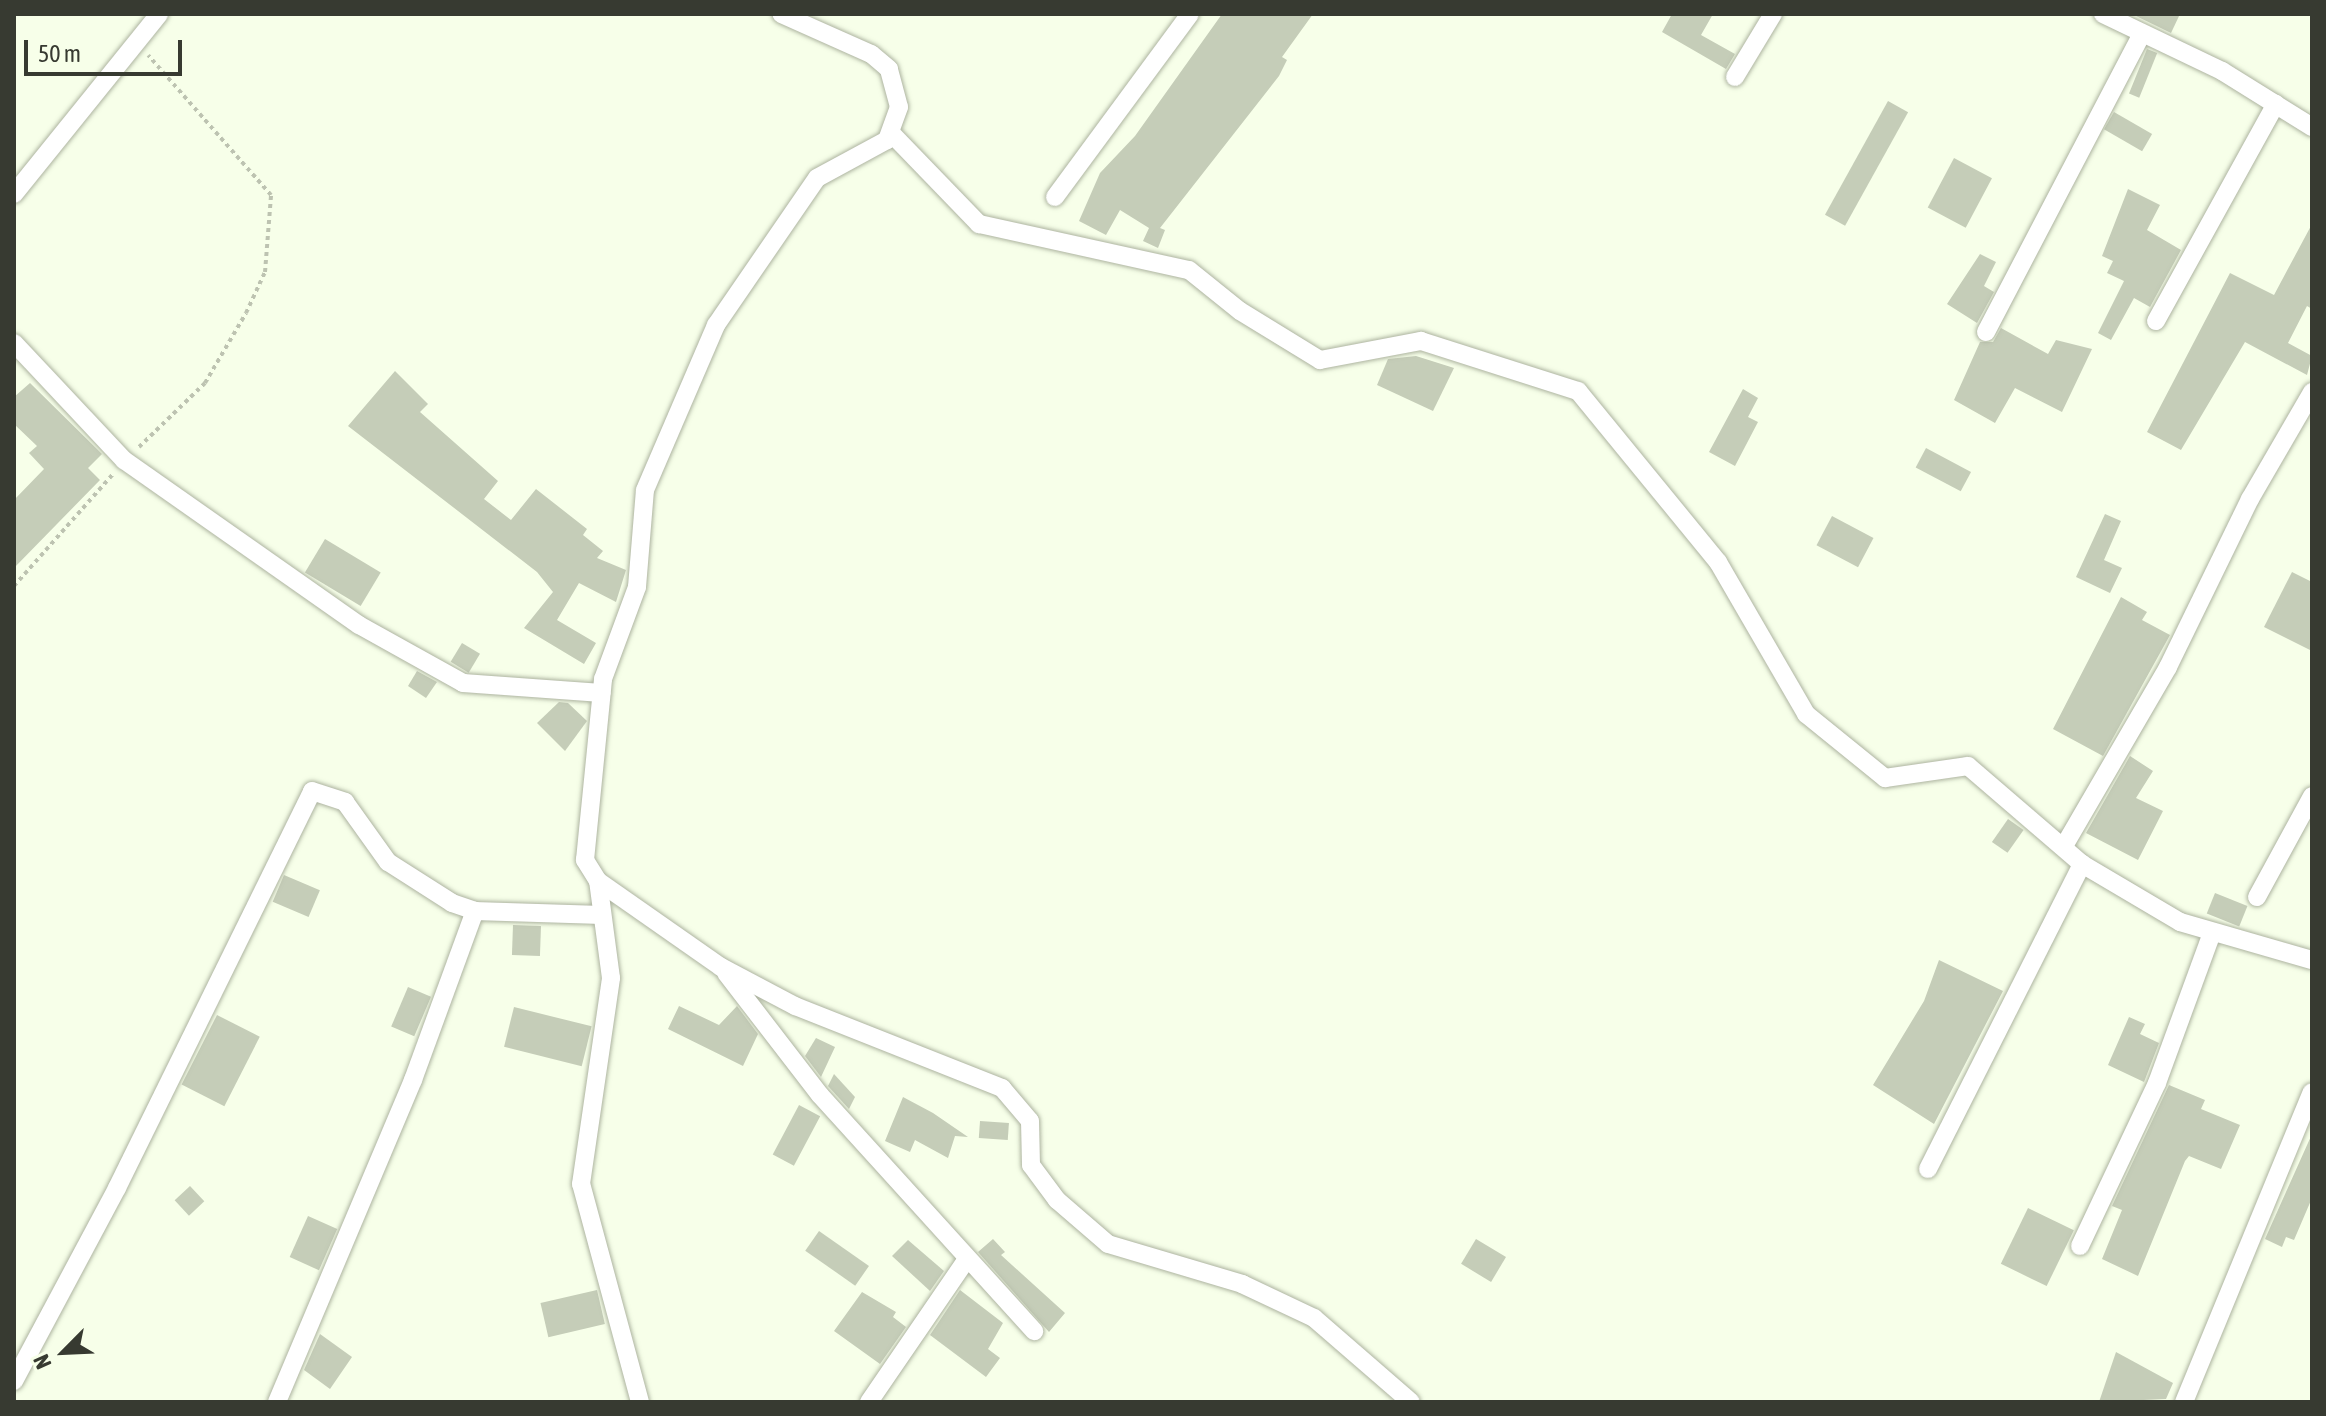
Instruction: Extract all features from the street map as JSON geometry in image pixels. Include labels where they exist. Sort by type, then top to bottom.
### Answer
[{"type":"street","points":[[14,194],[159,14]]},
{"type":"street","points":[[781,14],[871,54],[889,69],[899,107],[891,133],[817,178],[716,325],[645,490],[637,587],[602,693],[585,860],[598,881],[721,967],[871,1041],[1002,1088],[1030,1121],[1031,1165],[1057,1200],[1108,1244],[1242,1284],[1314,1318],[1411,1402]]},
{"type":"street","points":[[1055,197],[1190,14]]},
{"type":"street","points":[[1735,77],[1773,14]]},
{"type":"street","points":[[2103,14],[2276,104],[2312,127]]},
{"type":"street","points":[[1986,332],[2142,33]]},
{"type":"street","points":[[2156,321],[2276,104]]},
{"type":"street","points":[[891,133],[979,224],[1189,270],[1240,311],[1320,360],[1421,341],[1578,391],[1718,562],[1806,714],[1885,778],[1968,766],[2082,864],[2212,933],[2312,960]]},
{"type":"street","points":[[14,343],[124,460],[359,625],[463,683],[602,693]]},
{"type":"street","points":[[2064,846],[2168,667],[2250,499],[2312,392]]},
{"type":"street","points":[[14,1381],[117,1188],[312,791],[345,802],[388,862],[475,911],[601,915]]},
{"type":"street","points":[[2257,897],[2312,796]]},
{"type":"street","points":[[1928,1169],[2082,864]]},
{"type":"street","points":[[598,881],[611,978],[581,1184],[640,1402]]},
{"type":"street","points":[[277,1402],[413,1080],[475,911]]},
{"type":"street","points":[[2080,1246],[2157,1083],[2212,933]]},
{"type":"street","points":[[721,967],[820,1095],[1034,1331]]},
{"type":"street","points":[[2184,1402],[2312,1092]]},
{"type":"street","points":[[869,1402],[967,1259]]},
{"type":"path","points":[[14,586],[67,533],[124,460],[205,383],[227,349],[265,272],[271,195],[137,44]]},
{"type":"building","points":[[1222,14],[1313,14],[1282,57],[1287,60],[1279,76],[1160,228],[1165,230],[1158,248],[1143,241],[1149,228],[1120,210],[1106,235],[1079,221],[1100,173],[1135,136]]},
{"type":"building","points":[[1672,14],[1713,14],[1701,35],[1735,54],[1726,69],[1662,32]]},
{"type":"building","points":[[2132,14],[2180,14],[2171,33]]},
{"type":"building","points":[[2147,49],[2157,53],[2139,98],[2129,94]]},
{"type":"building","points":[[1888,101],[1908,112],[1845,226],[1825,215]]},
{"type":"building","points":[[2114,112],[2152,134],[2142,151],[2104,129]]},
{"type":"building","points":[[1954,158],[1992,178],[1966,228],[1928,207]]},
{"type":"building","points":[[2128,189],[2160,205],[2147,230],[2181,250],[2150,307],[2134,298],[2111,340],[2098,333],[2124,281],[2107,273],[2113,261],[2102,256]]},
{"type":"building","points":[[2312,224],[2312,309],[2307,306],[2288,343],[2312,356],[2307,375],[2245,342],[2181,450],[2147,432],[2230,273],[2274,295]]},
{"type":"building","points":[[1980,254],[1996,262],[1984,286],[1994,292],[1977,323],[1947,304]]},
{"type":"building","points":[[2001,328],[2048,354],[2056,340],[2092,349],[2062,412],[2015,388],[1995,423],[1954,400],[1980,342],[1993,342]]},
{"type":"building","points":[[1416,356],[1454,368],[1433,411],[1377,385],[1388,359]]},
{"type":"building","points":[[395,371],[428,404],[420,412],[498,481],[484,499],[511,520],[536,489],[587,529],[583,535],[603,551],[597,558],[626,570],[616,602],[579,583],[557,620],[596,643],[584,664],[524,628],[553,592],[537,572],[348,426]]},
{"type":"building","points":[[30,383],[102,454],[88,468],[100,480],[14,568],[14,500],[44,469],[29,453],[37,446],[14,424],[14,397]]},
{"type":"building","points":[[1743,389],[1758,398],[1748,417],[1758,422],[1735,466],[1709,452]]},
{"type":"building","points":[[1926,448],[1971,472],[1961,491],[1916,467]]},
{"type":"building","points":[[2105,514],[2121,521],[2104,560],[2122,568],[2110,593],[2076,577]]},
{"type":"building","points":[[1832,516],[1873,538],[1858,567],[1817,545]]},
{"type":"building","points":[[325,539],[381,572],[361,606],[305,572]]},
{"type":"building","points":[[2292,572],[2312,582],[2312,651],[2264,627]]},
{"type":"building","points":[[2121,597],[2147,612],[2142,620],[2170,635],[2103,756],[2053,729]]},
{"type":"building","points":[[462,643],[480,654],[469,673],[451,662]]},
{"type":"building","points":[[417,671],[437,682],[426,698],[408,686]]},
{"type":"building","points":[[559,702],[568,703],[587,721],[565,751],[537,723]]},
{"type":"building","points":[[2130,756],[2153,771],[2136,798],[2163,811],[2138,860],[2086,833]]},
{"type":"building","points":[[2008,819],[2024,830],[2008,853],[1992,842]]},
{"type":"building","points":[[284,875],[320,890],[309,917],[273,902]]},
{"type":"building","points":[[2215,893],[2247,906],[2239,927],[2207,913]]},
{"type":"building","points":[[513,925],[541,926],[540,956],[512,955]]},
{"type":"building","points":[[1939,960],[2003,991],[1934,1124],[1873,1085],[1924,1001]]},
{"type":"building","points":[[408,987],[431,997],[414,1036],[391,1027]]},
{"type":"building","points":[[679,1006],[719,1025],[737,1006],[758,1034],[743,1066],[668,1029]]},
{"type":"building","points":[[514,1007],[592,1026],[582,1066],[504,1047]]},
{"type":"building","points":[[217,1015],[260,1037],[224,1106],[182,1084]]},
{"type":"building","points":[[2129,1017],[2145,1024],[2140,1034],[2159,1043],[2144,1082],[2108,1065]]},
{"type":"building","points":[[816,1038],[835,1047],[821,1077],[805,1056]]},
{"type":"building","points":[[834,1074],[855,1097],[849,1109],[828,1086]]},
{"type":"building","points":[[2169,1085],[2205,1100],[2201,1109],[2240,1125],[2221,1169],[2189,1156],[2185,1161],[2138,1276],[2102,1259],[2122,1210],[2112,1206]]},
{"type":"building","points":[[903,1097],[968,1137],[955,1136],[948,1158],[915,1140],[910,1152],[885,1141]]},
{"type":"building","points":[[799,1105],[820,1116],[794,1166],[773,1154]]},
{"type":"building","points":[[980,1121],[1009,1123],[1008,1140],[979,1138]]},
{"type":"building","points":[[2312,1134],[2312,1198],[2294,1240],[2286,1237],[2282,1247],[2265,1239]]},
{"type":"building","points":[[190,1186],[204,1201],[189,1216],[175,1200]]},
{"type":"building","points":[[2028,1208],[2074,1230],[2047,1286],[2001,1264]]},
{"type":"building","points":[[308,1216],[337,1229],[319,1270],[290,1257]]},
{"type":"building","points":[[819,1231],[869,1266],[855,1286],[805,1251]]},
{"type":"building","points":[[993,1239],[1005,1252],[1001,1255],[1065,1313],[1049,1332],[978,1252]]},
{"type":"building","points":[[1476,1239],[1506,1257],[1491,1282],[1461,1264]]},
{"type":"building","points":[[908,1240],[944,1271],[930,1291],[892,1256]]},
{"type":"building","points":[[597,1290],[605,1324],[548,1337],[540,1303]]},
{"type":"building","points":[[960,1290],[1003,1323],[988,1349],[1000,1358],[986,1377],[930,1335]]},
{"type":"building","points":[[862,1292],[896,1312],[893,1317],[906,1327],[880,1364],[834,1331]]},
{"type":"building","points":[[320,1334],[352,1357],[330,1389],[304,1370]]},
{"type":"building","points":[[2116,1352],[2173,1383],[2166,1399],[2099,1402]]}]
